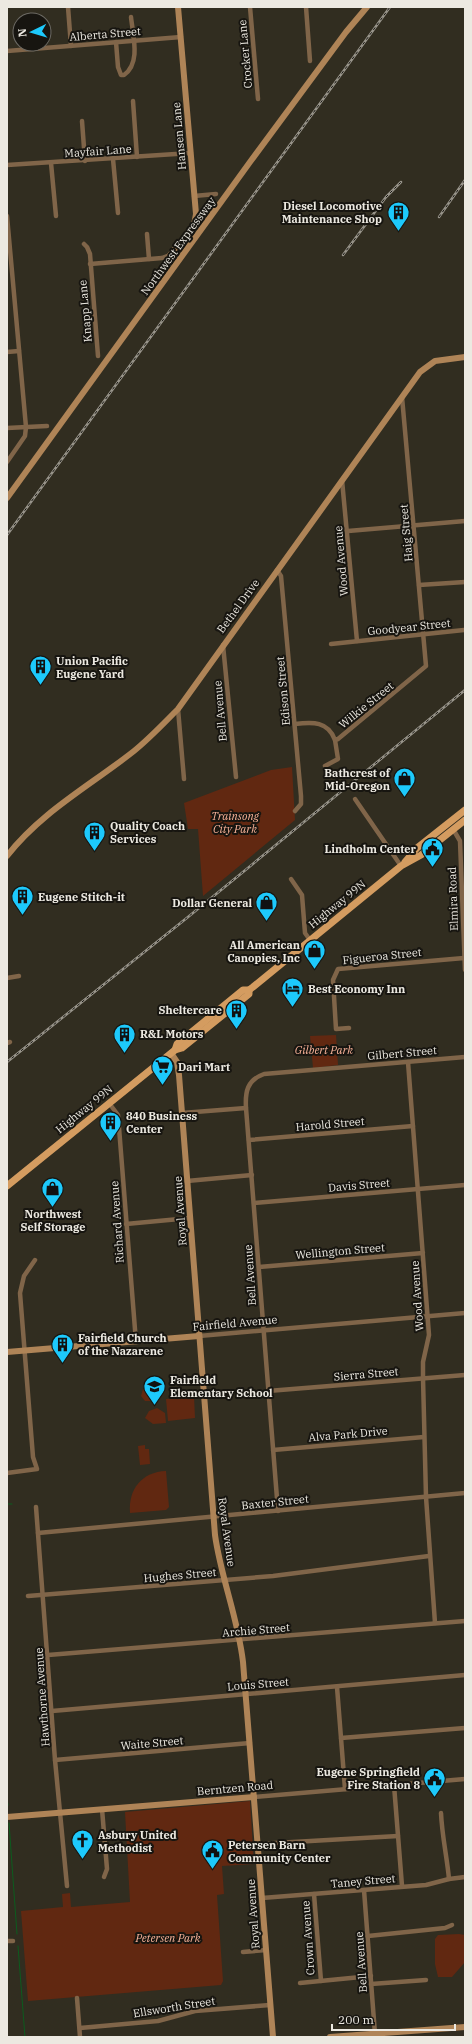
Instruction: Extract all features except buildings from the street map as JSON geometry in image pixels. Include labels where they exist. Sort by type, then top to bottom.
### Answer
[{"type":"main road","name":"Highway 99N","points":[[7,1186],[173,1052],[182,1048],[249,994],[249,990],[401,866],[417,848],[465,810]]},
{"type":"main road","name":"Highway 99N","points":[[401,866],[421,855],[465,820]]},
{"type":"street","points":[[68,7],[71,46]]},
{"type":"street","name":"Hansen Lane","points":[[170,255],[194,225],[196,214],[178,7]]},
{"type":"street","name":"Crocker Lane","points":[[250,7],[258,99]]},
{"type":"street","points":[[306,7],[310,61]]},
{"type":"street","name":"Northwest Expressway","points":[[7,498],[269,137],[346,32],[367,7]]},
{"type":"street","points":[[116,42],[118,68],[121,75],[124,75],[130,69],[135,59],[131,17]]},
{"type":"street","name":"Alberta Street","points":[[7,51],[181,37]]},
{"type":"street","points":[[132,101],[137,157]]},
{"type":"street","points":[[82,121],[85,161]]},
{"type":"street","name":"Mayfair Lane","points":[[7,165],[191,153]]},
{"type":"street","points":[[113,159],[118,213]]},
{"type":"street","points":[[51,163],[56,216]]},
{"type":"street","points":[[194,196],[216,194]]},
{"type":"street","points":[[7,216],[26,427],[25,436],[7,462]]},
{"type":"street","points":[[147,234],[149,259]]},
{"type":"street","name":"Knapp Lane","points":[[84,244],[89,250],[98,356]]},
{"type":"street","name":"Knapp Lane","points":[[90,264],[149,259],[170,255]]},
{"type":"street","points":[[7,352],[19,351]]},
{"type":"street","name":"Bethel Drive","points":[[7,856],[26,833],[153,735],[178,708],[420,372],[429,364],[443,359],[465,357]]},
{"type":"street","name":"Haig Street","points":[[402,397],[420,585],[426,666]]},
{"type":"street","points":[[7,428],[47,426]]},
{"type":"street","name":"Wood Avenue","points":[[342,480],[348,531],[357,641]]},
{"type":"street","points":[[348,531],[465,521]]},
{"type":"street","name":"Edison Street","points":[[277,570],[281,576],[301,801],[299,807],[295,810]]},
{"type":"street","points":[[420,585],[465,582]]},
{"type":"street","name":"Goodyear Street","points":[[330,644],[464,630]]},
{"type":"street","name":"Bell Avenue","points":[[223,644],[236,777]]},
{"type":"street","name":"Wilkie Street","points":[[295,724],[315,724],[327,726],[335,740],[340,738],[426,666]]},
{"type":"street","points":[[178,708],[184,779]]},
{"type":"street","points":[[325,766],[338,759],[335,740]]},
{"type":"street","points":[[355,799],[401,866]]},
{"type":"street","name":"Elmira Road","points":[[453,829],[460,841],[463,871],[465,970]]},
{"type":"street","points":[[291,879],[302,895],[305,933],[310,940]]},
{"type":"street","name":"Figueroa Street","points":[[349,1028],[336,1029],[333,980],[338,970],[465,961]]},
{"type":"street","points":[[7,978],[19,976]]},
{"type":"street","name":"Royal Avenue","points":[[173,1052],[178,1067],[218,1556],[240,1640],[246,1694],[273,2037]]},
{"type":"street","name":"Gilbert Street","points":[[248,1085],[258,1076],[264,1074],[465,1057]]},
{"type":"street","name":"Wood Avenue","points":[[408,1062],[429,1335],[422,1362],[426,1497],[435,1624]]},
{"type":"street","name":"Bell Avenue","points":[[248,1085],[245,1096],[278,1511]]},
{"type":"street","name":"Richard Avenue","points":[[110,1103],[118,1114],[136,1342]]},
{"type":"street","points":[[182,1113],[246,1108]]},
{"type":"street","name":"Harold Street","points":[[249,1140],[413,1126]]},
{"type":"street","points":[[187,1181],[252,1175]]},
{"type":"street","name":"Davis Street","points":[[254,1203],[465,1185]]},
{"type":"street","points":[[126,1224],[190,1218]]},
{"type":"street","name":"Wellington Street","points":[[259,1267],[423,1253]]},
{"type":"street","points":[[7,1473],[37,1469],[33,1457],[24,1350],[21,1287],[24,1276],[35,1260]]},
{"type":"street","name":"Fairfield Avenue","points":[[7,1352],[465,1313]]},
{"type":"street","name":"Sierra Street","points":[[268,1391],[465,1375]]},
{"type":"street","name":"Alva Park Drive","points":[[273,1450],[424,1437]]},
{"type":"street","name":"Baxter Street","points":[[38,1533],[214,1518],[465,1493]]},
{"type":"street","name":"Hawthorne Avenue","points":[[36,1507],[55,1760],[67,1886]]},
{"type":"street","name":"Hughes Street","points":[[28,1596],[301,1573],[366,1563],[429,1556]]},
{"type":"street","name":"Archie Street","points":[[48,1656],[465,1621]]},
{"type":"street","name":"Louis Street","points":[[52,1711],[465,1675]]},
{"type":"street","points":[[337,1687],[345,1789]]},
{"type":"street","points":[[341,1738],[465,1728]]},
{"type":"street","name":"Waite Street","points":[[55,1760],[250,1743]]},
{"type":"street","name":"Berntzen Road","points":[[7,1817],[465,1779]]},
{"type":"street","points":[[394,1785],[402,1886]]},
{"type":"street","points":[[102,1809],[107,1869],[104,1878]]},
{"type":"street","points":[[440,1814],[442,1841],[448,1858],[449,1879]]},
{"type":"street","points":[[258,1844],[398,1836]]},
{"type":"street","name":"Taney Street","points":[[262,1898],[429,1884],[465,1877]]},
{"type":"street","name":"Bell Avenue","points":[[364,1890],[375,2034]]},
{"type":"street","name":"Crown Avenue","points":[[314,1894],[321,1981]]},
{"type":"street","points":[[368,1936],[445,1928],[452,1925]]},
{"type":"street","points":[[7,1941],[13,1941]]},
{"type":"street","points":[[243,1952],[266,1950]]},
{"type":"street","points":[[300,1983],[371,1976]]},
{"type":"street","points":[[372,1984],[426,1980]]},
{"type":"street","points":[[77,1998],[80,2037]]},
{"type":"street","name":"Ellsworth Street","points":[[80,2028],[158,2021],[192,2012],[270,2005]]},
{"type":"street","points":[[330,2037],[375,2034],[389,2035],[465,2027]]},
{"type":"green space","name":"Trainsong City Park","points":[[292,767],[295,820],[203,896],[198,829],[188,829],[184,803],[271,770]]},
{"type":"green space","name":"Gilbert Park","points":[[336,1035],[338,1065],[313,1068],[310,1036]]},
{"type":"green space","points":[[155,1387],[156,1398],[152,1401],[145,1401],[141,1396],[143,1389]]},
{"type":"green space","points":[[194,1396],[195,1418],[168,1421],[166,1399]]},
{"type":"green space","points":[[157,1408],[165,1413],[166,1423],[153,1424],[145,1418],[149,1411]]},
{"type":"green space","points":[[145,1445],[145,1449],[149,1449],[150,1464],[140,1465],[138,1446]]},
{"type":"green space","points":[[166,1471],[169,1507],[166,1510],[130,1513],[131,1496],[138,1483],[144,1478],[157,1472]]},
{"type":"green space","name":"Petersen Park","points":[[250,1801],[254,1864],[222,1866],[224,1894],[217,1895],[223,1981],[221,1985],[28,2001],[21,1911],[63,1907],[62,1894],[70,1893],[71,1907],[130,1902],[125,1812]]},
{"type":"green space","points":[[438,1935],[465,1935],[465,1962],[452,1977],[438,1977],[435,1964],[435,1939]]},
{"type":"waterway","points":[[7,1504],[12,1504]]},
{"type":"waterway","points":[[7,1799],[8,1805]]},
{"type":"waterway","points":[[9,1823],[17,1934]]},
{"type":"waterway","points":[[18,1946],[25,2037]]},
{"type":"railway","points":[[7,535],[390,7]]},
{"type":"railway","points":[[439,217],[465,180]]},
{"type":"railway","points":[[343,255],[386,197],[401,182]]},
{"type":"railway","points":[[7,1062],[188,917],[465,690]]},
{"type":"place","name":"Diesel Locomotive Maintenance Shop","points":[[398,232]]},
{"type":"place","name":"Union Pacific Eugene Yard","points":[[41,686]]},
{"type":"place","name":"Bathcrest of Mid-Oregon","points":[[405,798]]},
{"type":"place","name":"Quality Coach Services","points":[[95,852]]},
{"type":"place","name":"Lindholm Center","points":[[432,868]]},
{"type":"place","name":"Eugene Stitch-it","points":[[23,916]]},
{"type":"place","name":"Dollar General","points":[[267,922]]},
{"type":"place","name":"All American Canopies, Inc","points":[[315,970]]},
{"type":"place","name":"Best Economy Inn","points":[[292,1008]]},
{"type":"place","name":"Sheltercare","points":[[237,1030]]},
{"type":"place","name":"R&L Motors","points":[[125,1054]]},
{"type":"place","name":"Dari Mart","points":[[162,1086]]},
{"type":"place","name":"840 Business Center","points":[[111,1142]]},
{"type":"place","name":"Northwest Self Storage","points":[[53,1208]]},
{"type":"place","name":"Fairfield Church of the Nazarene","points":[[63,1364]]},
{"type":"place","name":"Fairfield Elementary School","points":[[155,1406]]},
{"type":"place","name":"Eugene Springfield Fire Station 8","points":[[435,1798]]},
{"type":"place","name":"Asbury United Methodist","points":[[83,1860]]},
{"type":"place","name":"Petersen Barn Community Center","points":[[213,1870]]}]
